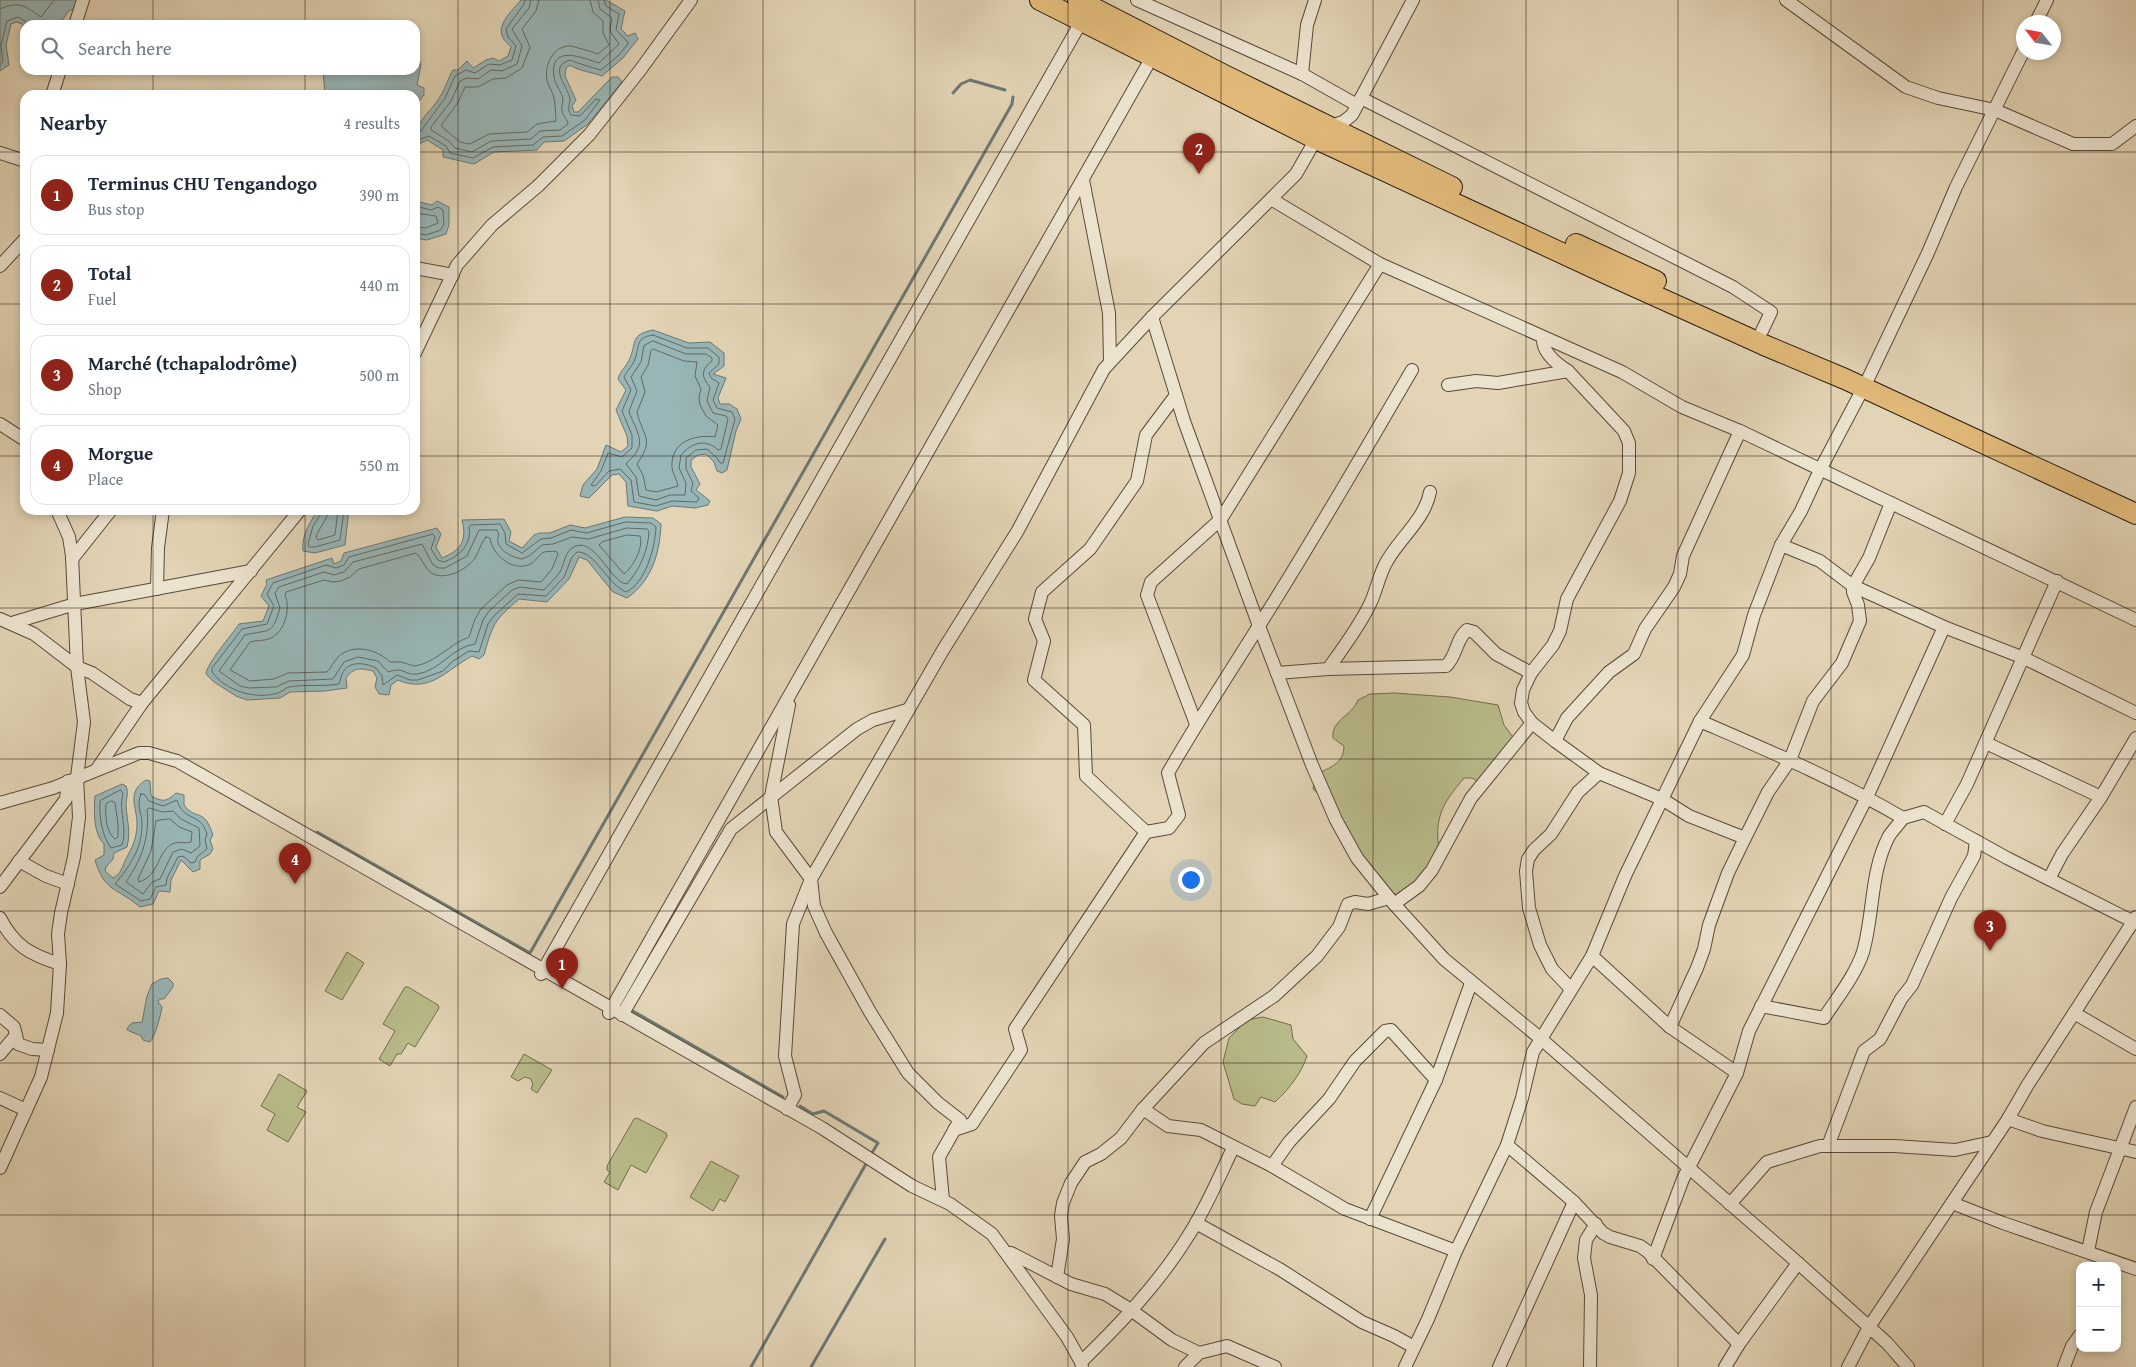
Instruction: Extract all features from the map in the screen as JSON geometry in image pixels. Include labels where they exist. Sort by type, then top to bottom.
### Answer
[{"type":"main road","points":[[1040,0],[1083,9],[1156,50],[1609,275],[1866,384],[2136,506]]},
{"type":"main road","points":[[1324,132],[1456,188],[1762,331],[1866,384],[2136,514]]},
{"type":"street","points":[[77,20],[83,0]]},
{"type":"street","points":[[420,342],[457,265],[492,225],[538,186],[589,136],[691,0]]},
{"type":"street","points":[[1138,0],[1359,101],[1733,287],[1771,312],[1762,331]]},
{"type":"street","points":[[1302,74],[1307,25],[1315,0]]},
{"type":"street","points":[[787,1109],[795,1095],[786,1056],[793,924],[811,879],[907,710],[1017,532],[1110,362],[1152,317],[1296,174],[1324,132],[1352,115],[1413,0]]},
{"type":"street","points":[[1786,0],[1906,86],[1938,98],[1995,110],[2073,144],[2112,144],[2136,126]]},
{"type":"street","points":[[2040,15],[2048,0]]},
{"type":"street","points":[[542,972],[1083,9]]},
{"type":"street","points":[[614,1012],[790,695],[1156,50]]},
{"type":"street","points":[[1405,1367],[1428,1319],[1456,1251],[1507,1145],[1522,1098],[1533,1052],[1592,956],[1625,876],[1700,722],[1743,655],[1754,615],[1781,545],[1801,511],[1820,470],[1866,384],[1927,255],[1956,187],[2019,60]]},
{"type":"street","points":[[54,90],[58,75]]},
{"type":"street","points":[[0,153],[20,159]]},
{"type":"street","points":[[1083,180],[1109,313],[1110,362]]},
{"type":"street","points":[[1270,199],[1380,264],[1622,372],[1682,407],[1740,431],[2136,620]]},
{"type":"street","points":[[0,266],[20,244]]},
{"type":"street","points":[[1196,724],[1147,595],[1151,582],[1221,519],[1380,264]]},
{"type":"street","points":[[420,269],[452,275]]},
{"type":"street","points":[[1152,317],[1184,421],[1259,626],[1312,765],[1336,820],[1356,858],[1444,959],[1472,984],[1540,1038],[1798,1263],[1887,1343],[1908,1367]]},
{"type":"street","points":[[1543,338],[1542,344],[1558,364],[1568,371],[1624,431],[1629,443],[1629,473],[1620,501],[1567,599],[1560,631],[1553,645],[1531,673],[1523,690],[1521,702],[1524,712],[1532,723],[1598,774],[1662,799],[1689,816],[1745,838]]},
{"type":"street","points":[[954,1130],[972,1124],[1021,1050],[1014,1029],[1146,832],[1169,828],[1179,815],[1168,773],[1196,724],[1259,626],[1412,370]]},
{"type":"street","points":[[1448,385],[1476,381],[1498,383],[1568,371]]},
{"type":"street","points":[[1146,832],[1086,776],[1084,725],[1034,680],[1044,642],[1035,619],[1042,592],[1090,549],[1137,481],[1146,435],[1176,395]]},
{"type":"street","points":[[0,424],[20,437]]},
{"type":"street","points":[[1555,741],[1567,718],[1609,672],[1634,654],[1645,629],[1674,587],[1680,574],[1683,556],[1701,513],[1740,431]]},
{"type":"street","points":[[1328,669],[1362,620],[1372,601],[1386,561],[1417,520],[1428,500],[1430,492]]},
{"type":"street","points":[[1670,1027],[1704,950],[1709,925],[1728,873],[1768,792],[1790,760],[1813,701],[1842,664],[1860,621],[1853,586],[1870,558],[1891,503]]},
{"type":"street","points":[[0,887],[66,799],[73,779],[84,722],[77,667],[72,560],[69,537],[60,515]]},
{"type":"street","points":[[72,560],[107,515]]},
{"type":"street","points":[[157,589],[158,548],[162,515]]},
{"type":"street","points":[[98,769],[142,703],[296,515]]},
{"type":"street","points":[[1781,545],[1820,562],[1853,586],[1944,627],[2024,658],[2136,713]]},
{"type":"street","points":[[12,624],[74,604],[251,571]]},
{"type":"street","points":[[1945,824],[1967,784],[2058,582]]},
{"type":"street","points":[[0,619],[48,644],[77,667],[92,673],[130,699],[142,703]]},
{"type":"street","points":[[1653,1259],[1689,1168],[1736,1072],[1749,1031],[1867,797],[1944,627]]},
{"type":"street","points":[[1277,673],[1328,669],[1446,666],[1452,661],[1462,634],[1467,630],[1474,632],[1496,654],[1531,673]]},
{"type":"street","points":[[790,695],[771,796],[776,832],[811,879],[814,906],[826,933],[870,1012],[908,1073],[938,1103],[960,1120],[939,1156],[943,1200]]},
{"type":"street","points":[[614,1012],[731,829],[858,729],[873,720],[907,710]]},
{"type":"street","points":[[1700,722],[1790,760],[1867,797],[1903,818]]},
{"type":"street","points":[[1057,1277],[1063,1239],[1061,1216],[1063,1203],[1071,1183],[1084,1162],[1101,1154],[1121,1138],[1143,1109],[1204,1043],[1274,996],[1317,956],[1338,927],[1348,904],[1355,902],[1368,904],[1392,901],[1419,886],[1432,870],[1471,798],[1532,723]]},
{"type":"street","points":[[2049,880],[2062,854],[2101,797],[2136,738]]},
{"type":"street","points":[[1986,743],[2101,797]]},
{"type":"street","points":[[0,803],[73,779],[139,753],[149,753],[177,761],[542,972],[787,1109],[912,1186],[943,1200],[992,1234],[1067,1337],[1082,1364],[1112,1333],[1173,1260],[1196,1223],[1233,1148]]},
{"type":"street","points":[[1572,989],[1552,969],[1540,945],[1529,908],[1526,871],[1528,859],[1534,850],[1551,834],[1578,792],[1598,774]]},
{"type":"street","points":[[0,1168],[5,1146],[26,1110],[41,1078],[57,1013],[60,964],[58,934],[74,857],[79,818],[73,779]]},
{"type":"street","points":[[1761,1006],[1824,1018],[1843,990],[1862,953],[1870,919],[1875,876],[1889,836],[1903,818],[1924,812],[1976,842],[2049,880],[2135,921],[2027,1086],[2008,1120],[1869,1327],[1848,1367]]},
{"type":"street","points":[[1828,1146],[1864,1051],[1880,1039],[1901,998],[1912,985],[1951,898],[1974,856],[1976,842]]},
{"type":"street","points":[[19,862],[46,876],[68,884]]},
{"type":"street","points":[[0,918],[7,932],[25,950],[38,957],[60,964]]},
{"type":"street","points":[[1592,956],[1670,1027],[1736,1072]]},
{"type":"street","points":[[1370,1219],[1436,1080],[1472,984]]},
{"type":"street","points":[[2074,1013],[2136,1049]]},
{"type":"street","points":[[0,1015],[14,1027],[16,1041],[22,1047],[48,1050]]},
{"type":"street","points":[[1272,1166],[1289,1142],[1329,1099],[1355,1061],[1385,1031],[1391,1030],[1436,1080]]},
{"type":"street","points":[[0,1054],[16,1035]]},
{"type":"street","points":[[0,1098],[26,1110]]},
{"type":"street","points":[[2088,1251],[2096,1212],[2136,1107]]},
{"type":"street","points":[[1143,1109],[1168,1126],[1201,1130],[1233,1148],[1272,1166],[1345,1209],[1456,1251]]},
{"type":"street","points":[[2008,1120],[2042,1132],[2136,1152]]},
{"type":"street","points":[[1730,1204],[1767,1162],[1820,1146],[1894,1146],[1956,1150],[1992,1142]]},
{"type":"street","points":[[1507,1145],[1574,1202],[1610,1237],[1640,1246],[1739,1344]]},
{"type":"street","points":[[1499,1367],[1574,1202]]},
{"type":"street","points":[[1952,1203],[2056,1242],[2088,1251],[2106,1262]]},
{"type":"street","points":[[1196,1223],[1281,1270],[1362,1322],[1394,1336],[1414,1348]]},
{"type":"street","points":[[1590,1367],[1591,1295],[1584,1258],[1586,1240],[1596,1224]]},
{"type":"street","points":[[1007,1254],[1011,1253],[1080,1288],[1105,1294],[1131,1310],[1172,1340],[1199,1353]]},
{"type":"street","points":[[1725,1367],[1739,1344],[1798,1263]]},
{"type":"street","points":[[2121,1266],[2136,1269]]},
{"type":"street","points":[[2064,1367],[2076,1340]]},
{"type":"street","points":[[1185,1367],[1199,1353],[1227,1346],[1275,1367]]},
{"type":"green space","points":[[1394,693],[1450,697],[1498,705],[1504,725],[1516,741],[1479,782],[1472,778],[1464,778],[1457,787],[1446,802],[1439,818],[1439,848],[1414,886],[1398,897],[1376,881],[1332,805],[1313,789],[1316,774],[1335,764],[1342,757],[1344,746],[1333,738],[1333,732],[1338,722],[1351,710],[1358,700],[1370,694]]},
{"type":"green space","points":[[347,952],[364,963],[342,1000],[325,991]]},
{"type":"green space","points":[[405,987],[438,1005],[439,1008],[415,1047],[408,1043],[401,1054],[397,1054],[390,1066],[379,1059],[395,1031],[383,1024]]},
{"type":"green space","points":[[1263,1017],[1291,1025],[1293,1039],[1307,1056],[1294,1081],[1275,1102],[1261,1097],[1255,1106],[1242,1104],[1234,1099],[1223,1062],[1229,1038],[1247,1020]]},
{"type":"green space","points":[[524,1054],[552,1070],[537,1093],[531,1089],[533,1085],[531,1079],[525,1077],[518,1081],[511,1077]]},
{"type":"green space","points":[[279,1074],[307,1091],[297,1107],[306,1112],[288,1142],[267,1130],[275,1114],[261,1106]]},
{"type":"green space","points":[[637,1118],[666,1133],[667,1136],[646,1173],[631,1165],[618,1190],[604,1182],[610,1172],[607,1170],[607,1166],[634,1119]]},
{"type":"green space","points":[[711,1161],[739,1176],[725,1202],[720,1199],[713,1211],[690,1197]]},
{"type":"water","points":[[0,0],[78,0],[76,7],[68,12],[62,20],[20,20],[20,23],[11,24],[6,45],[9,65],[0,71]]},
{"type":"water","points":[[521,0],[606,0],[625,11],[621,29],[628,36],[635,33],[638,39],[623,58],[602,76],[570,65],[566,68],[565,76],[576,100],[572,106],[574,112],[578,112],[612,77],[618,77],[622,82],[588,124],[564,141],[544,142],[537,150],[494,152],[474,164],[443,157],[443,150],[427,140],[420,144],[420,123],[441,95],[453,70],[458,70],[467,61],[473,68],[486,60],[493,58],[499,61],[508,56],[511,47],[501,33],[506,18]]},
{"type":"water","points":[[323,75],[419,75],[417,85],[424,88],[424,95],[420,100],[420,90],[325,90]]},
{"type":"water","points":[[437,201],[449,207],[449,225],[446,234],[427,240],[420,239],[420,202],[432,205]]},
{"type":"water","points":[[653,330],[689,343],[710,342],[724,353],[724,366],[713,374],[726,378],[718,398],[720,404],[729,404],[737,409],[741,419],[736,431],[727,470],[722,473],[717,471],[714,462],[706,454],[698,455],[691,460],[691,467],[700,484],[696,490],[710,501],[708,505],[695,508],[672,506],[657,511],[628,506],[626,482],[619,474],[612,475],[589,498],[580,496],[583,485],[597,469],[606,445],[621,452],[628,446],[627,436],[616,410],[626,390],[618,379],[629,361],[637,337]]},
{"type":"water","points":[[315,515],[348,515],[345,545],[315,553],[303,551],[303,540]]},
{"type":"water","points":[[625,517],[653,518],[661,524],[659,545],[653,565],[636,591],[627,598],[613,592],[587,560],[579,557],[569,579],[547,602],[519,599],[499,618],[492,629],[484,655],[479,659],[472,656],[437,679],[429,682],[409,684],[398,680],[391,685],[389,695],[379,694],[375,687],[377,678],[373,671],[358,669],[346,678],[347,688],[290,692],[280,698],[247,700],[236,696],[214,682],[206,674],[207,669],[239,624],[263,621],[269,606],[261,596],[267,584],[266,580],[332,558],[334,564],[341,561],[344,553],[437,528],[441,534],[436,547],[442,558],[454,552],[461,544],[464,533],[462,520],[504,519],[511,532],[509,541],[522,548],[534,535],[540,533],[550,533],[570,525],[585,528]]},
{"type":"water","points":[[146,780],[150,781],[151,796],[164,800],[176,793],[184,795],[184,805],[188,810],[203,817],[210,826],[213,835],[210,840],[213,849],[210,854],[200,860],[200,869],[193,872],[181,860],[171,880],[170,892],[159,891],[153,904],[140,907],[107,884],[99,870],[95,860],[104,855],[104,844],[96,828],[95,796],[122,784],[126,786],[128,841],[127,847],[114,853],[113,859],[106,867],[105,871],[113,878],[121,870],[135,840],[137,819],[134,796],[136,790]]},
{"type":"water","points":[[168,978],[173,983],[173,987],[164,999],[160,999],[158,1002],[162,1007],[154,1035],[150,1042],[143,1040],[141,1036],[127,1030],[128,1027],[132,1023],[142,1022],[147,996],[152,984],[161,979]]},
{"type":"waterway","points":[[953,93],[961,84],[970,80],[1005,90]]},
{"type":"waterway","points":[[317,832],[530,953],[1012,104],[1013,97]]},
{"type":"waterway","points":[[631,1010],[783,1097]]},
{"type":"waterway","points":[[800,1106],[813,1114],[824,1111],[878,1143],[870,1156]]},
{"type":"waterway","points":[[751,1367],[867,1162]]},
{"type":"waterway","points":[[811,1367],[885,1239]]},
{"type":"place","name":"Total","points":[[1199,174]]},
{"type":"place","name":"Morgue","points":[[295,884]]},
{"type":"place","name":"Marché (tchapalodrôme)","points":[[1990,951]]},
{"type":"place","name":"Terminus CHU Tengandogo","points":[[562,989]]}]
